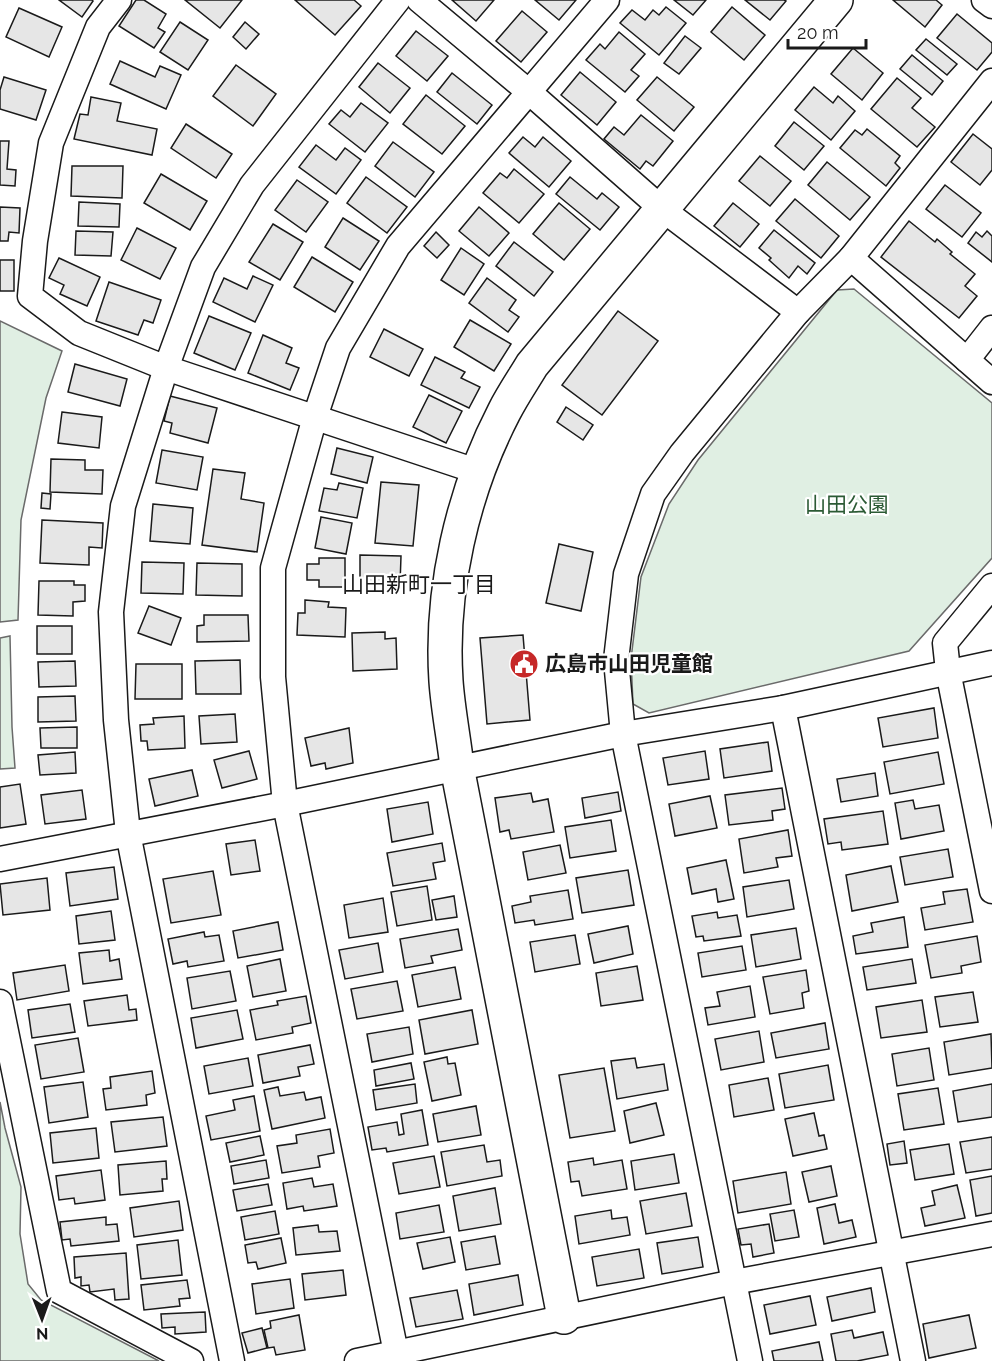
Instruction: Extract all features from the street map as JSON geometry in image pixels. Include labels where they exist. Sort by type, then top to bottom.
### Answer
[{"type":"street","points":[[119,0],[98,27],[51,143],[35,241],[30,296],[79,333],[166,368],[478,472]]},
{"type":"street","points":[[231,1361],[128,833],[116,720],[111,612],[123,506],[166,368],[203,267],[252,185],[398,0]]},
{"type":"street","points":[[419,0],[529,92],[662,209],[798,312]]},
{"type":"street","points":[[396,1353],[285,804],[273,677],[273,568],[315,417],[338,348],[398,246],[607,0]]},
{"type":"street","points":[[564,1317],[457,767],[446,682],[445,631],[449,582],[460,530],[478,472],[504,413],[532,365],[836,0]]},
{"type":"street","points":[[984,0],[992,6]]},
{"type":"street","points":[[750,1361],[623,734],[616,660],[626,574],[653,494],[682,453],[798,312],[851,258],[992,81]]},
{"type":"street","points":[[851,258],[992,382]]},
{"type":"street","points":[[966,360],[992,328]]},
{"type":"street","points":[[992,586],[945,643],[948,671],[992,891]]},
{"type":"street","points":[[0,859],[285,804],[623,734],[783,708],[992,663]]},
{"type":"street","points":[[783,708],[913,1361]]},
{"type":"street","points":[[0,1002],[59,1291],[191,1361]]},
{"type":"street","points":[[357,1361],[734,1282],[992,1234]]},
{"type":"green space","name":"山田公園","points":[[854,289],[992,403],[992,558],[909,651],[649,713],[633,704],[631,659],[641,577],[669,504],[698,460],[837,290]]},
{"type":"green space","points":[[0,321],[62,351],[46,398],[21,520],[18,620],[0,622]]},
{"type":"green space","points":[[10,636],[15,768],[0,769],[0,638]]},
{"type":"green space","points":[[0,1102],[21,1187],[20,1234],[28,1284],[41,1300],[159,1361],[0,1361]]},
{"type":"building","points":[[59,0],[92,0],[93,1],[82,17]]},
{"type":"building","points":[[136,0],[144,0],[166,14],[158,28],[165,32],[154,48],[119,26]]},
{"type":"building","points":[[185,0],[242,0],[220,28]]},
{"type":"building","points":[[295,0],[354,0],[361,6],[335,35]]},
{"type":"building","points":[[452,0],[494,0],[476,21]]},
{"type":"building","points":[[535,0],[576,0],[559,20]]},
{"type":"building","points":[[674,0],[706,0],[693,15]]},
{"type":"building","points":[[745,0],[784,0],[786,1],[770,20]]},
{"type":"building","points":[[893,0],[936,0],[942,5],[925,27]]},
{"type":"building","points":[[666,7],[686,23],[659,55],[620,23],[632,10],[645,20],[653,10],[659,15]]},
{"type":"building","points":[[732,7],[765,35],[744,60],[711,32]]},
{"type":"building","points":[[19,8],[62,27],[49,57],[6,37]]},
{"type":"building","points":[[522,11],[547,32],[521,62],[496,41]]},
{"type":"building","points":[[957,14],[992,43],[992,52],[977,70],[937,38]]},
{"type":"building","points":[[180,22],[208,40],[188,70],[160,52]]},
{"type":"building","points":[[245,22],[259,34],[246,49],[233,37]]},
{"type":"building","points":[[416,31],[448,56],[427,81],[396,56]]},
{"type":"building","points":[[619,32],[645,54],[631,70],[639,76],[625,92],[586,60],[600,44],[605,49]]},
{"type":"building","points":[[685,36],[701,48],[679,74],[664,63]]},
{"type":"building","points":[[926,39],[957,64],[947,75],[916,50]]},
{"type":"building","points":[[853,48],[883,73],[862,100],[831,74]]},
{"type":"building","points":[[912,55],[943,81],[932,95],[900,69]]},
{"type":"building","points":[[120,61],[155,77],[160,66],[181,75],[166,109],[110,84]]},
{"type":"building","points":[[378,63],[410,88],[390,113],[359,87]]},
{"type":"building","points":[[236,65],[276,94],[253,126],[213,96]]},
{"type":"building","points":[[580,72],[616,102],[597,125],[561,95]]},
{"type":"building","points":[[452,73],[492,105],[477,124],[437,92]]},
{"type":"building","points":[[4,77],[46,90],[36,120],[0,109],[0,90]]},
{"type":"building","points":[[657,77],[694,107],[674,131],[637,100]]},
{"type":"building","points":[[897,78],[921,98],[912,108],[935,127],[917,147],[871,109]]},
{"type":"building","points":[[814,87],[833,103],[838,96],[855,111],[831,140],[795,110]]},
{"type":"building","points":[[426,95],[465,126],[442,154],[403,124]]},
{"type":"building","points":[[91,97],[121,103],[117,121],[157,129],[152,155],[74,139],[80,114],[88,115]]},
{"type":"building","points":[[361,103],[388,123],[365,152],[329,124],[341,110],[350,117]]},
{"type":"building","points":[[641,115],[673,141],[653,166],[646,161],[640,169],[604,139],[614,127],[624,135]]},
{"type":"building","points":[[794,122],[824,146],[804,170],[775,146]]},
{"type":"building","points":[[186,124],[232,154],[216,178],[171,148]]},
{"type":"building","points":[[867,129],[900,156],[895,163],[900,168],[886,186],[840,148],[855,130],[862,135]]},
{"type":"building","points":[[973,134],[992,149],[992,170],[980,185],[951,162]]},
{"type":"building","points":[[523,137],[535,147],[543,137],[571,161],[549,187],[509,153]]},
{"type":"building","points":[[0,141],[9,141],[7,169],[16,170],[15,186],[0,185]]},
{"type":"building","points":[[393,142],[434,172],[415,197],[375,166]]},
{"type":"building","points":[[316,145],[336,160],[345,148],[361,160],[336,194],[299,167]]},
{"type":"building","points":[[760,156],[791,181],[770,206],[739,181]]},
{"type":"building","points":[[827,162],[870,197],[850,220],[808,185]]},
{"type":"building","points":[[72,166],[123,166],[122,198],[71,196]]},
{"type":"building","points":[[514,169],[544,194],[519,223],[483,193],[500,173],[507,178]]},
{"type":"building","points":[[161,174],[207,201],[190,230],[144,203]]},
{"type":"building","points":[[366,177],[407,207],[387,233],[347,203]]},
{"type":"building","points":[[570,177],[597,199],[602,193],[619,207],[600,230],[556,194]]},
{"type":"building","points":[[297,180],[328,202],[306,232],[275,210]]},
{"type":"building","points":[[945,185],[981,213],[962,237],[926,209]]},
{"type":"building","points":[[795,199],[839,236],[821,258],[776,221]]},
{"type":"building","points":[[79,202],[120,204],[119,227],[78,226]]},
{"type":"building","points":[[559,203],[590,229],[564,260],[533,234]]},
{"type":"building","points":[[733,203],[759,224],[740,247],[714,226]]},
{"type":"building","points":[[0,207],[20,208],[19,233],[9,232],[8,241],[0,241]]},
{"type":"building","points":[[479,207],[509,233],[489,256],[459,231]]},
{"type":"building","points":[[343,218],[379,241],[360,270],[325,247]]},
{"type":"building","points":[[909,221],[935,242],[937,239],[952,252],[950,254],[975,274],[965,286],[977,296],[959,318],[881,257]]},
{"type":"building","points":[[273,224],[303,242],[280,280],[249,262]]},
{"type":"building","points":[[137,228],[176,248],[160,279],[121,260]]},
{"type":"building","points":[[774,230],[815,263],[807,274],[798,266],[789,278],[759,248]]},
{"type":"building","points":[[76,231],[113,232],[111,256],[75,255]]},
{"type":"building","points":[[987,231],[992,236],[992,262],[968,243],[976,232],[982,237]]},
{"type":"building","points":[[436,232],[449,245],[437,258],[424,246]]},
{"type":"building","points":[[514,242],[553,272],[534,296],[496,266]]},
{"type":"building","points":[[461,248],[484,264],[464,295],[441,280]]},
{"type":"building","points":[[312,257],[353,282],[335,312],[294,287]]},
{"type":"building","points":[[59,258],[100,277],[87,306],[60,294],[64,285],[49,278]]},
{"type":"building","points":[[0,260],[14,260],[14,291],[0,291]]},
{"type":"building","points":[[253,276],[273,285],[255,322],[213,302],[224,278],[247,289]]},
{"type":"building","points":[[487,278],[516,300],[509,310],[519,317],[508,332],[469,303]]},
{"type":"building","points":[[109,282],[161,300],[153,323],[144,320],[138,335],[96,321]]},
{"type":"building","points":[[618,311],[658,341],[602,415],[562,385]]},
{"type":"building","points":[[209,316],[251,333],[235,370],[194,353]]},
{"type":"building","points":[[470,320],[511,344],[494,371],[454,347]]},
{"type":"building","points":[[384,329],[423,349],[409,376],[370,357]]},
{"type":"building","points":[[263,335],[292,348],[286,363],[299,368],[290,390],[248,373]]},
{"type":"building","points":[[435,357],[465,372],[461,378],[480,387],[469,408],[421,385]]},
{"type":"building","points":[[75,364],[127,379],[120,406],[68,392]]},
{"type":"building","points":[[429,395],[462,411],[446,443],[413,427]]},
{"type":"building","points":[[170,396],[217,408],[208,443],[170,433],[172,423],[164,421]]},
{"type":"building","points":[[566,407],[593,425],[583,440],[557,422]]},
{"type":"building","points":[[62,412],[102,417],[99,448],[58,443]]},
{"type":"building","points":[[337,448],[373,457],[367,483],[331,474]]},
{"type":"building","points":[[162,450],[203,457],[197,490],[156,483]]},
{"type":"building","points":[[51,459],[85,460],[85,470],[103,470],[102,494],[50,492]]},
{"type":"building","points":[[213,469],[245,473],[241,499],[264,503],[257,552],[202,545]]},
{"type":"building","points":[[381,482],[419,485],[413,546],[375,543]]},
{"type":"building","points":[[339,483],[363,488],[357,518],[319,511],[324,488],[337,490]]},
{"type":"building","points":[[42,493],[51,494],[50,509],[41,508]]},
{"type":"building","points":[[153,504],[193,508],[190,544],[150,541]]},
{"type":"building","points":[[321,517],[352,523],[346,554],[315,548]]},
{"type":"building","points":[[42,520],[103,523],[102,548],[89,547],[89,565],[40,563]]},
{"type":"building","points":[[559,544],[593,552],[581,611],[546,603]]},
{"type":"building","points":[[360,555],[401,556],[400,585],[360,584]]},
{"type":"building","points":[[319,558],[345,558],[345,587],[319,587],[319,580],[307,580],[307,564],[319,564]]},
{"type":"building","points":[[142,562],[184,563],[183,594],[141,593]]},
{"type":"building","points":[[197,563],[242,564],[242,596],[196,595]]},
{"type":"building","points":[[39,581],[74,581],[74,585],[85,585],[85,601],[73,602],[73,616],[38,615]]},
{"type":"building","points":[[305,600],[329,602],[328,607],[346,608],[345,637],[297,635],[298,613],[305,613]]},
{"type":"building","points":[[149,606],[181,618],[171,645],[138,633]]},
{"type":"building","points":[[204,615],[248,615],[249,641],[197,642],[197,626],[204,625]]},
{"type":"building","points":[[37,626],[72,626],[72,654],[37,654]]},
{"type":"building","points":[[385,632],[385,639],[396,638],[397,669],[353,671],[352,633]]},
{"type":"building","points":[[523,635],[530,720],[487,724],[480,638]]},
{"type":"building","points":[[240,660],[241,694],[196,694],[195,661]]},
{"type":"building","points":[[75,661],[76,686],[39,687],[38,662]]},
{"type":"building","points":[[136,664],[182,664],[182,699],[135,699]]},
{"type":"building","points":[[75,696],[76,721],[38,722],[38,697]]},
{"type":"building","points":[[934,708],[938,738],[883,747],[878,718]]},
{"type":"building","points":[[235,714],[237,742],[201,744],[199,716]]},
{"type":"building","points":[[184,716],[185,748],[148,750],[147,741],[141,741],[140,725],[154,724],[153,718]]},
{"type":"building","points":[[77,727],[77,748],[41,748],[40,728]]},
{"type":"building","points":[[349,728],[353,763],[326,769],[325,763],[311,766],[305,738]]},
{"type":"building","points":[[768,742],[772,771],[724,778],[720,749]]},
{"type":"building","points":[[249,751],[257,779],[222,788],[214,760]]},
{"type":"building","points":[[705,751],[709,779],[668,785],[663,758]]},
{"type":"building","points":[[75,752],[76,773],[40,775],[38,755]]},
{"type":"building","points":[[938,752],[944,784],[890,794],[884,762]]},
{"type":"building","points":[[192,770],[198,796],[155,806],[149,779]]},
{"type":"building","points":[[875,773],[878,796],[841,802],[837,779]]},
{"type":"building","points":[[20,784],[26,824],[0,828],[0,787]]},
{"type":"building","points":[[782,788],[785,809],[772,811],[773,820],[729,825],[725,795]]},
{"type":"building","points":[[82,790],[86,819],[45,824],[41,795]]},
{"type":"building","points":[[618,792],[621,811],[585,818],[582,798]]},
{"type":"building","points":[[531,793],[533,802],[548,799],[554,832],[511,839],[509,830],[500,832],[495,798]]},
{"type":"building","points":[[710,796],[717,828],[675,836],[669,804]]},
{"type":"building","points":[[913,800],[915,809],[939,805],[944,831],[901,839],[895,803]]},
{"type":"building","points":[[428,802],[433,834],[392,842],[387,809]]},
{"type":"building","points":[[883,811],[888,844],[842,850],[841,842],[828,844],[824,819]]},
{"type":"building","points":[[611,820],[616,851],[570,858],[565,827]]},
{"type":"building","points":[[788,830],[792,856],[776,858],[778,867],[744,873],[739,839]]},
{"type":"building","points":[[255,840],[260,871],[231,875],[226,844]]},
{"type":"building","points":[[442,843],[445,861],[433,863],[436,879],[393,886],[387,853]]},
{"type":"building","points":[[560,845],[566,873],[528,880],[523,852]]},
{"type":"building","points":[[948,849],[953,877],[905,885],[900,857]]},
{"type":"building","points":[[726,860],[734,899],[718,902],[716,889],[692,894],[687,868]]},
{"type":"building","points":[[891,866],[898,902],[852,911],[846,875]]},
{"type":"building","points":[[114,867],[118,899],[70,906],[66,873]]},
{"type":"building","points":[[628,870],[634,905],[582,913],[576,878]]},
{"type":"building","points":[[213,871],[221,915],[171,923],[163,879]]},
{"type":"building","points":[[47,878],[50,910],[3,915],[0,884]]},
{"type":"building","points":[[789,880],[794,909],[747,917],[743,887]]},
{"type":"building","points":[[427,886],[432,920],[397,926],[391,892]]},
{"type":"building","points":[[967,889],[973,922],[925,930],[921,908],[945,904],[943,892]]},
{"type":"building","points":[[568,890],[573,919],[535,925],[534,920],[515,923],[512,906],[531,902],[530,896]]},
{"type":"building","points":[[454,896],[457,917],[436,920],[432,900]]},
{"type":"building","points":[[383,898],[388,932],[349,938],[344,905]]},
{"type":"building","points":[[111,911],[115,940],[79,944],[76,916]]},
{"type":"building","points":[[717,912],[718,918],[737,915],[741,936],[704,941],[703,936],[696,937],[692,916]]},
{"type":"building","points":[[904,917],[908,947],[856,954],[853,936],[873,932],[871,923]]},
{"type":"building","points":[[278,922],[283,950],[238,958],[233,931]]},
{"type":"building","points":[[628,926],[633,954],[594,963],[588,934]]},
{"type":"building","points":[[796,928],[801,959],[756,967],[751,935]]},
{"type":"building","points":[[458,929],[462,950],[431,956],[433,963],[405,968],[400,939]]},
{"type":"building","points":[[204,932],[205,937],[219,935],[224,961],[188,967],[187,961],[173,964],[168,939]]},
{"type":"building","points":[[575,935],[580,964],[535,972],[530,942]]},
{"type":"building","points":[[977,936],[981,962],[961,966],[962,973],[931,978],[925,945]]},
{"type":"building","points":[[378,943],[383,972],[345,979],[339,950]]},
{"type":"building","points":[[742,946],[746,970],[702,977],[698,953]]},
{"type":"building","points":[[109,950],[110,961],[119,959],[122,979],[83,984],[79,953]]},
{"type":"building","points":[[280,959],[286,991],[253,997],[247,966]]},
{"type":"building","points":[[912,959],[916,983],[867,990],[863,967]]},
{"type":"building","points":[[65,965],[69,991],[17,1000],[13,973]]},
{"type":"building","points":[[637,966],[643,1000],[601,1006],[596,973]]},
{"type":"building","points":[[455,967],[461,999],[418,1007],[412,975]]},
{"type":"building","points":[[806,970],[809,991],[802,993],[804,1008],[770,1014],[763,977]]},
{"type":"building","points":[[230,971],[236,1001],[192,1009],[187,978]]},
{"type":"building","points":[[397,981],[403,1011],[357,1019],[351,989]]},
{"type":"building","points":[[750,986],[755,1017],[708,1025],[705,1008],[720,1006],[717,992]]},
{"type":"building","points":[[973,992],[978,1022],[940,1027],[935,997]]},
{"type":"building","points":[[127,995],[129,1010],[136,1009],[137,1020],[88,1026],[84,1001]]},
{"type":"building","points":[[306,996],[311,1023],[292,1027],[293,1033],[256,1040],[250,1010],[278,1005],[277,1001]]},
{"type":"building","points":[[922,1000],[927,1032],[881,1038],[876,1007]]},
{"type":"building","points":[[70,1004],[75,1032],[32,1038],[28,1010]]},
{"type":"building","points":[[237,1010],[243,1039],[196,1048],[191,1018]]},
{"type":"building","points":[[472,1010],[478,1044],[425,1054],[419,1020]]},
{"type":"building","points":[[825,1023],[829,1049],[776,1058],[771,1033]]},
{"type":"building","points":[[409,1027],[413,1054],[372,1062],[367,1034]]},
{"type":"building","points":[[759,1031],[764,1062],[721,1070],[715,1039]]},
{"type":"building","points":[[991,1034],[992,1068],[949,1075],[944,1042]]},
{"type":"building","points":[[78,1038],[84,1072],[41,1079],[35,1045]]},
{"type":"building","points":[[310,1045],[314,1064],[298,1067],[300,1076],[263,1083],[258,1055]]},
{"type":"building","points":[[929,1048],[934,1080],[897,1086],[892,1054]]},
{"type":"building","points":[[447,1057],[448,1064],[455,1063],[461,1095],[432,1101],[424,1062]]},
{"type":"building","points":[[248,1058],[253,1086],[209,1094],[204,1066]]},
{"type":"building","points":[[635,1058],[637,1068],[664,1064],[668,1090],[617,1099],[611,1061]]},
{"type":"building","points":[[411,1063],[414,1079],[376,1086],[374,1070]]},
{"type":"building","points":[[828,1065],[834,1100],[785,1108],[779,1074]]},
{"type":"building","points":[[604,1068],[615,1131],[570,1138],[559,1075]]},
{"type":"building","points":[[152,1071],[155,1093],[146,1095],[147,1105],[106,1110],[103,1089],[111,1088],[110,1077]]},
{"type":"building","points":[[768,1078],[774,1110],[734,1117],[729,1085]]},
{"type":"building","points":[[83,1082],[88,1117],[49,1123],[44,1087]]},
{"type":"building","points":[[415,1084],[417,1103],[376,1110],[373,1090]]},
{"type":"building","points":[[992,1084],[992,1117],[958,1122],[953,1091]]},
{"type":"building","points":[[278,1087],[280,1096],[304,1092],[306,1100],[321,1097],[325,1118],[272,1129],[264,1090]]},
{"type":"building","points":[[938,1088],[944,1124],[904,1130],[898,1094]]},
{"type":"building","points":[[254,1096],[260,1131],[211,1140],[206,1116],[235,1110],[233,1100]]},
{"type":"building","points":[[656,1103],[664,1135],[630,1143],[624,1111]]},
{"type":"building","points":[[476,1106],[481,1135],[438,1142],[433,1114]]},
{"type":"building","points":[[422,1110],[428,1145],[387,1152],[386,1148],[372,1150],[368,1127],[397,1122],[399,1135],[404,1134],[401,1114]]},
{"type":"building","points":[[814,1113],[819,1136],[824,1135],[827,1149],[793,1156],[785,1119]]},
{"type":"building","points":[[163,1117],[167,1146],[115,1152],[111,1122]]},
{"type":"building","points":[[96,1128],[99,1158],[53,1163],[50,1133]]},
{"type":"building","points":[[330,1129],[334,1153],[318,1156],[320,1167],[282,1173],[277,1146],[297,1143],[296,1135]]},
{"type":"building","points":[[260,1136],[264,1155],[230,1162],[226,1143]]},
{"type":"building","points":[[992,1137],[992,1169],[966,1173],[960,1142]]},
{"type":"building","points":[[904,1141],[907,1163],[890,1165],[887,1144]]},
{"type":"building","points":[[949,1144],[954,1174],[915,1180],[910,1150]]},
{"type":"building","points":[[484,1145],[487,1162],[500,1160],[502,1176],[447,1186],[441,1152]]},
{"type":"building","points":[[674,1154],[679,1183],[635,1190],[631,1161]]},
{"type":"building","points":[[434,1156],[440,1187],[399,1194],[393,1163]]},
{"type":"building","points":[[593,1158],[594,1165],[622,1160],[627,1189],[582,1196],[579,1181],[571,1182],[568,1162]]},
{"type":"building","points":[[266,1160],[269,1178],[234,1184],[231,1166]]},
{"type":"building","points":[[166,1161],[167,1179],[162,1179],[163,1191],[120,1195],[118,1165]]},
{"type":"building","points":[[831,1166],[837,1196],[809,1202],[802,1172]]},
{"type":"building","points":[[101,1170],[105,1200],[75,1204],[74,1198],[59,1200],[56,1176]]},
{"type":"building","points":[[786,1172],[791,1204],[738,1213],[733,1181]]},
{"type":"building","points":[[992,1176],[992,1213],[976,1216],[970,1180]]},
{"type":"building","points":[[312,1178],[314,1187],[333,1184],[337,1206],[304,1211],[303,1206],[287,1209],[283,1183]]},
{"type":"building","points":[[268,1184],[272,1205],[237,1211],[233,1190]]},
{"type":"building","points":[[957,1185],[965,1218],[925,1226],[921,1208],[935,1205],[932,1191]]},
{"type":"building","points":[[495,1188],[501,1224],[459,1231],[453,1196]]},
{"type":"building","points":[[686,1193],[692,1226],[646,1234],[640,1201]]},
{"type":"building","points":[[179,1201],[183,1230],[134,1237],[130,1208]]},
{"type":"building","points":[[835,1204],[839,1223],[852,1220],[856,1237],[824,1244],[817,1208]]},
{"type":"building","points":[[439,1205],[444,1232],[400,1239],[396,1213]]},
{"type":"building","points":[[611,1210],[612,1219],[627,1217],[630,1235],[579,1244],[575,1216]]},
{"type":"building","points":[[794,1210],[799,1237],[775,1241],[770,1214]]},
{"type":"building","points":[[275,1211],[279,1234],[245,1240],[241,1217]]},
{"type":"building","points":[[106,1217],[106,1225],[117,1224],[119,1241],[71,1246],[70,1239],[62,1240],[60,1222]]},
{"type":"building","points":[[769,1224],[774,1253],[753,1257],[751,1244],[741,1245],[738,1229]]},
{"type":"building","points":[[318,1225],[319,1232],[337,1231],[340,1251],[296,1255],[293,1228]]},
{"type":"building","points":[[495,1236],[500,1264],[466,1270],[461,1242]]},
{"type":"building","points":[[450,1237],[455,1262],[423,1269],[417,1243]]},
{"type":"building","points":[[698,1237],[703,1267],[662,1274],[657,1243]]},
{"type":"building","points":[[281,1238],[286,1263],[258,1269],[256,1262],[248,1263],[245,1245]]},
{"type":"building","points":[[178,1240],[182,1275],[141,1279],[137,1245]]},
{"type":"building","points":[[639,1249],[644,1278],[597,1286],[592,1257]]},
{"type":"building","points":[[126,1253],[129,1299],[115,1300],[114,1289],[90,1292],[89,1285],[81,1286],[81,1277],[75,1278],[74,1257]]},
{"type":"building","points":[[343,1270],[346,1295],[305,1300],[302,1274]]},
{"type":"building","points":[[518,1275],[523,1305],[474,1315],[469,1284]]},
{"type":"building","points":[[290,1279],[294,1308],[256,1314],[252,1284]]},
{"type":"building","points":[[187,1280],[190,1298],[179,1299],[180,1306],[144,1310],[141,1285]]},
{"type":"building","points":[[871,1288],[875,1312],[832,1321],[827,1297]]},
{"type":"building","points":[[457,1290],[463,1319],[416,1327],[410,1298]]},
{"type":"building","points":[[810,1296],[816,1325],[770,1334],[764,1305]]},
{"type":"building","points":[[205,1312],[206,1332],[175,1334],[175,1327],[162,1328],[161,1314]]},
{"type":"building","points":[[299,1315],[305,1350],[276,1355],[274,1347],[268,1348],[264,1330],[271,1328],[270,1321]]},
{"type":"building","points":[[969,1315],[976,1348],[929,1358],[923,1324]]},
{"type":"building","points":[[262,1328],[267,1348],[248,1353],[242,1333]]},
{"type":"building","points":[[852,1330],[854,1338],[883,1332],[888,1355],[857,1361],[836,1361],[831,1334]]},
{"type":"building","points":[[819,1342],[823,1361],[774,1361],[772,1351]]},
{"type":"place","name":"広島市山田児童館","points":[[524,664]]},
{"type":"district","name":"山田新町一丁目","points":[[419,584]]}]
